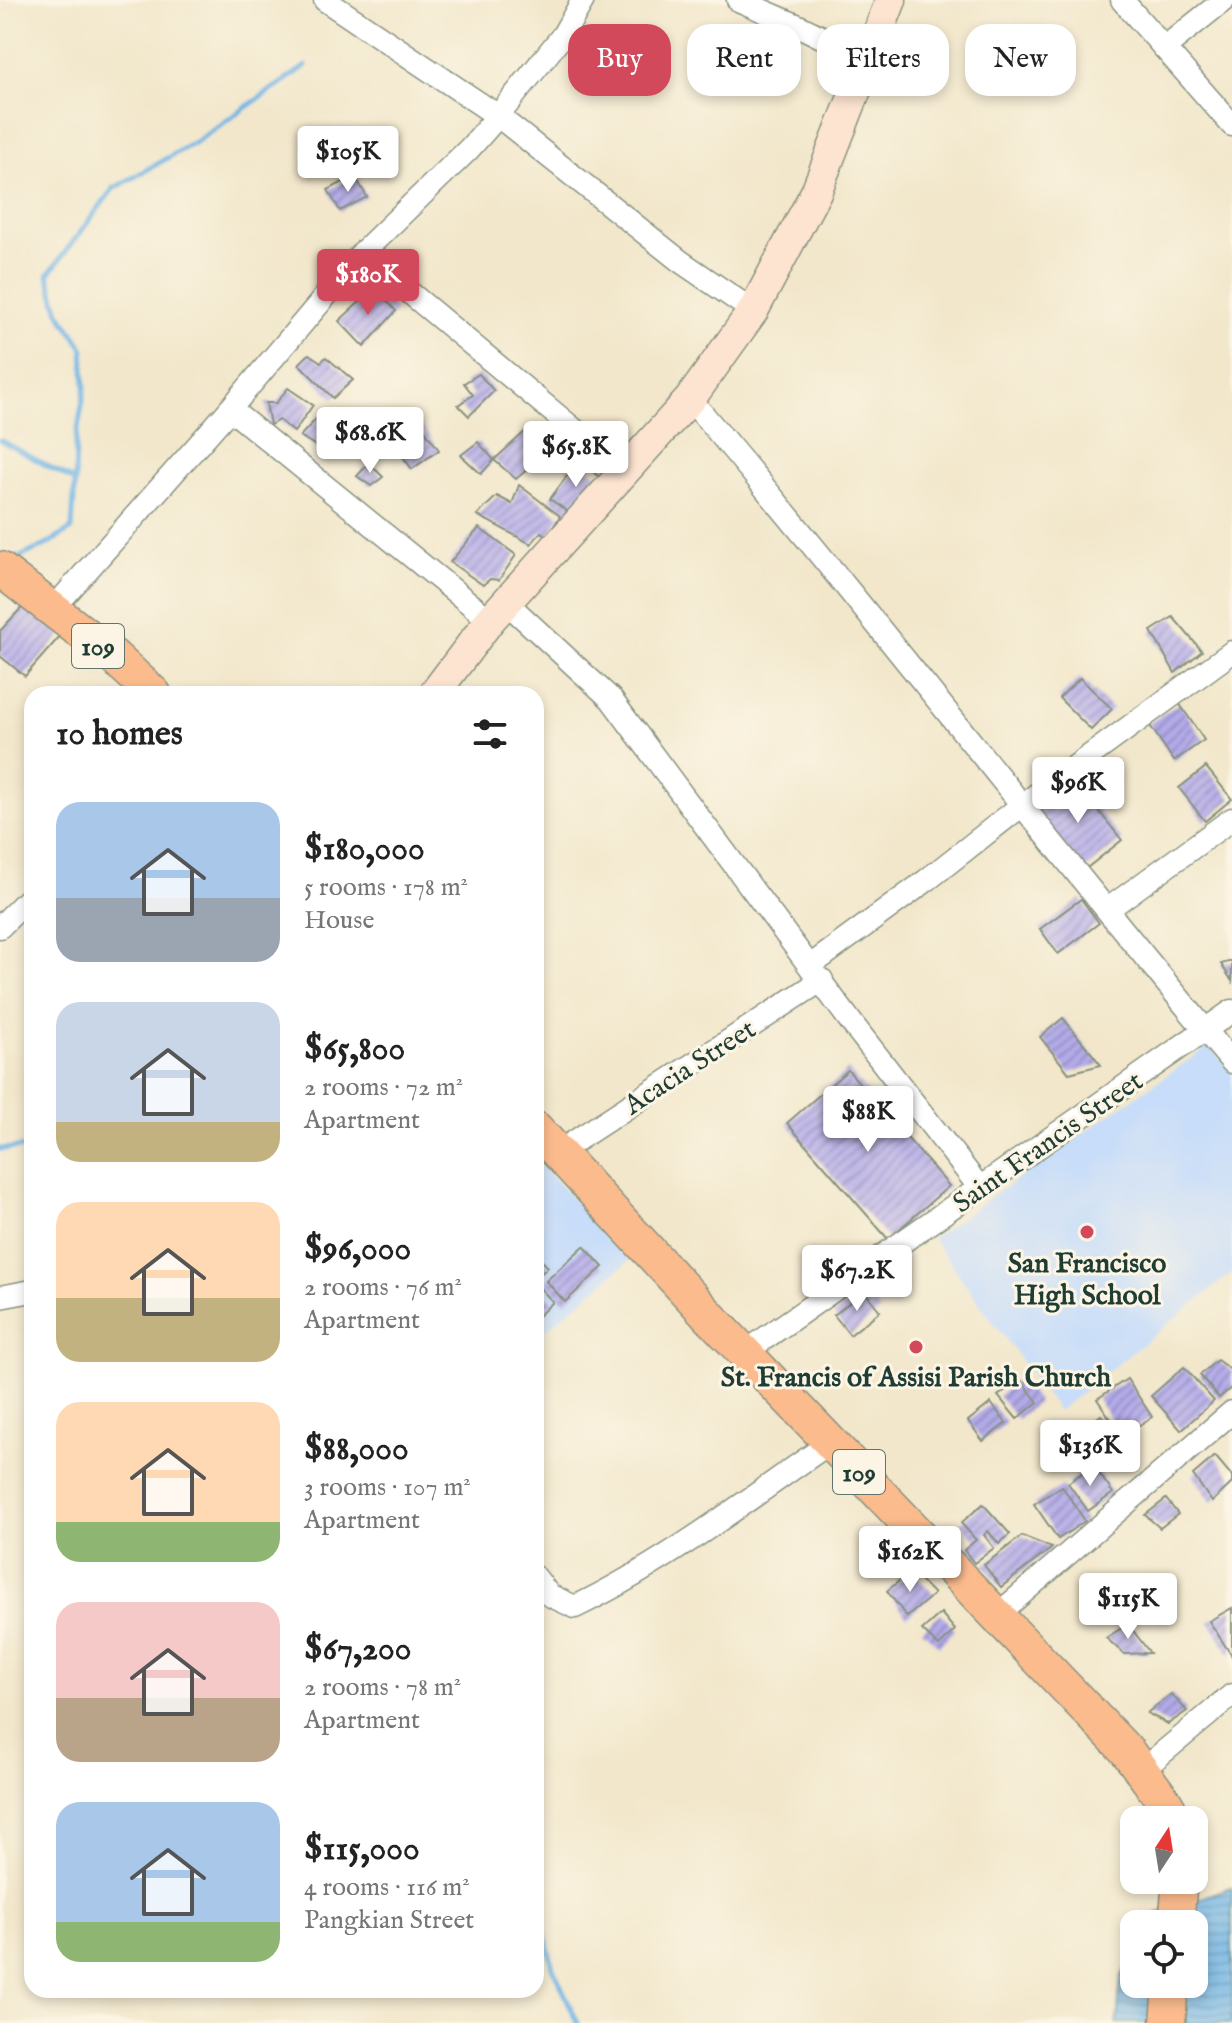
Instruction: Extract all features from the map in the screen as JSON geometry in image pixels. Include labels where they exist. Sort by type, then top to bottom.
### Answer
[{"type":"main road","name":"109","points":[[0,569],[114,657],[145,686]]},
{"type":"main road","name":"109","points":[[547,1141],[744,1353],[1142,1770],[1166,1806]]},
{"type":"main road","points":[[1168,2023],[1170,1998]]},
{"type":"street","points":[[325,0],[498,116],[680,261],[753,311]]},
{"type":"street","points":[[46,605],[230,409],[362,253],[469,149],[563,35],[583,0]]},
{"type":"street","points":[[738,0],[817,35]]},
{"type":"street","points":[[882,24],[891,0]]},
{"type":"street","points":[[1122,0],[1232,125]]},
{"type":"street","points":[[1164,48],[1224,0]]},
{"type":"street","points":[[440,686],[498,612],[690,399],[753,311],[816,192],[854,96]]},
{"type":"street","points":[[362,253],[624,471]]},
{"type":"street","points":[[690,399],[797,524],[1021,806],[1232,1062]]},
{"type":"street","points":[[230,409],[611,699],[980,1188]]},
{"type":"street","name":"Acacia Street","points":[[547,1141],[816,973],[1021,806],[1232,652]]},
{"type":"street","points":[[1108,909],[1232,819]]},
{"type":"street","points":[[0,927],[24,903]]},
{"type":"street","name":"Saint Francis Street","points":[[744,1353],[1232,1011]]},
{"type":"street","points":[[0,1297],[24,1292]]},
{"type":"street","points":[[996,1616],[1232,1412]]},
{"type":"street","points":[[544,1588],[563,1604],[575,1607],[598,1596],[690,1539],[831,1442]]},
{"type":"street","points":[[1142,1770],[1232,1695]]},
{"type":"shaded area","name":"San Francisco High School","points":[[1209,1046],[1232,1072],[1232,1273],[1058,1411],[932,1238]]},
{"type":"shaded area","points":[[544,1169],[630,1260],[544,1331]]},
{"type":"water","points":[[1232,1887],[1232,2023],[1117,2023],[1120,1989],[1120,1998],[1208,1998],[1208,1910],[1167,1910]]},
{"type":"building","points":[[355,176],[367,197],[340,211],[328,190]]},
{"type":"building","points":[[375,288],[396,311],[364,347],[339,321]]},
{"type":"building","points":[[309,354],[321,362],[326,357],[353,380],[333,398],[299,364]]},
{"type":"building","points":[[479,374],[494,391],[469,416],[458,405],[473,395],[464,383]]},
{"type":"building","points":[[288,388],[313,405],[294,432],[279,420],[270,425],[266,403],[276,403]]},
{"type":"building","points":[[321,414],[347,438],[330,455],[300,436]]},
{"type":"building","points":[[421,425],[439,450],[412,469],[392,442],[408,427],[413,432]]},
{"type":"building","points":[[529,428],[547,453],[516,479],[494,460]]},
{"type":"building","points":[[478,442],[494,460],[481,474],[461,455]]},
{"type":"building","points":[[578,461],[601,478],[574,516],[550,499]]},
{"type":"building","points":[[369,463],[383,477],[371,486],[357,476]]},
{"type":"building","points":[[519,485],[560,516],[548,536],[541,532],[531,544],[477,515],[497,496],[512,504]]},
{"type":"building","points":[[479,528],[516,555],[499,580],[490,579],[483,585],[450,562]]},
{"type":"building","points":[[27,602],[61,635],[25,676],[0,656],[0,631]]},
{"type":"building","points":[[1173,617],[1202,651],[1175,673],[1151,631]]},
{"type":"building","points":[[1080,678],[1112,709],[1091,730],[1059,698]]},
{"type":"building","points":[[1179,703],[1204,740],[1174,761],[1149,724]]},
{"type":"building","points":[[1206,767],[1232,799],[1205,821],[1179,788]]},
{"type":"building","points":[[1073,779],[1122,840],[1083,871],[1034,810]]},
{"type":"building","points":[[1081,899],[1099,923],[1058,954],[1040,929]]},
{"type":"building","points":[[1232,961],[1232,981],[1221,964]]},
{"type":"building","points":[[1063,1018],[1101,1065],[1069,1073],[1040,1037]]},
{"type":"building","points":[[848,1070],[949,1186],[888,1239],[787,1123]]},
{"type":"building","points":[[584,1246],[603,1267],[565,1302],[546,1281]]},
{"type":"building","points":[[864,1291],[880,1311],[850,1335],[834,1315]]},
{"type":"building","points":[[544,1292],[553,1302],[544,1310]]},
{"type":"building","points":[[1217,1360],[1232,1371],[1232,1387],[1219,1398],[1200,1375]]},
{"type":"building","points":[[1184,1367],[1214,1401],[1181,1430],[1151,1396]]},
{"type":"building","points":[[1020,1379],[1038,1402],[1017,1419],[998,1396]]},
{"type":"building","points":[[1127,1379],[1152,1417],[1122,1436],[1097,1399]]},
{"type":"building","points":[[991,1403],[1006,1423],[983,1441],[968,1421]]},
{"type":"building","points":[[1101,1415],[1130,1450],[1104,1471],[1075,1435]]},
{"type":"building","points":[[1215,1456],[1232,1476],[1232,1483],[1212,1502],[1193,1475]]},
{"type":"building","points":[[1093,1465],[1113,1493],[1088,1511],[1068,1483]]},
{"type":"building","points":[[1062,1486],[1085,1521],[1058,1539],[1034,1504]]},
{"type":"building","points":[[1166,1499],[1178,1514],[1160,1528],[1145,1515]]},
{"type":"building","points":[[983,1504],[1010,1534],[999,1544],[988,1531],[984,1535],[994,1548],[974,1563],[964,1550],[976,1540],[961,1523]]},
{"type":"building","points":[[1022,1536],[1052,1548],[1001,1587],[984,1565]]},
{"type":"building","points":[[911,1571],[934,1594],[907,1617],[887,1591]]},
{"type":"building","points":[[1232,1608],[1232,1656],[1209,1621]]},
{"type":"building","points":[[941,1613],[955,1630],[939,1646],[922,1630]]},
{"type":"building","points":[[1128,1624],[1150,1653],[1124,1654],[1106,1638]]},
{"type":"building","points":[[1171,1694],[1187,1711],[1168,1724],[1147,1713]]},
{"type":"waterway","points":[[75,481],[76,440],[85,388],[83,348],[59,312],[48,275],[113,189],[197,141],[306,66]]},
{"type":"waterway","points":[[0,440],[75,481],[72,529],[11,561]]},
{"type":"waterway","points":[[0,1149],[24,1148]]},
{"type":"waterway","points":[[544,1930],[553,1968],[578,2023]]},
{"type":"place","name":"San Francisco High School","points":[[1087,1232]]},
{"type":"place","name":"St. Francis of Assisi Parish Church","points":[[916,1347]]}]
